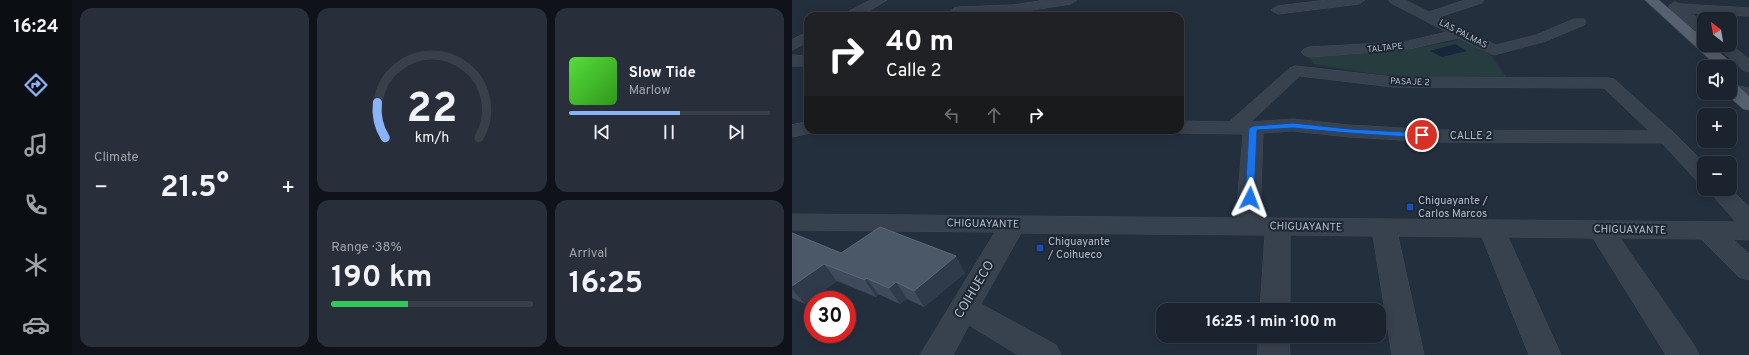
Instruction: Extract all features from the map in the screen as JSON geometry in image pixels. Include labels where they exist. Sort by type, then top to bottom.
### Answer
[{"type":"main road","points":[[1636,0],[1700,60]]},
{"type":"main road","points":[[1651,0],[1719,60]]},
{"type":"main road","points":[[1737,76],[1749,87]]},
{"type":"main road","points":[[1737,94],[1749,105]]},
{"type":"street","points":[[858,12],[881,0]]},
{"type":"street","points":[[958,12],[1016,4],[1071,0]]},
{"type":"street","points":[[1278,10],[1359,0]]},
{"type":"street","name":"LAS PALMAS","points":[[1395,0],[1494,50],[1541,38],[1579,22]]},
{"type":"street","points":[[1429,16],[1478,0]]},
{"type":"street","points":[[1739,0],[1749,7]]},
{"type":"street","points":[[1673,4],[1749,12]]},
{"type":"street","points":[[1673,4],[1697,24]]},
{"type":"street","name":"TALTAPE","points":[[1309,52],[1404,46],[1460,33]]},
{"type":"street","points":[[792,46],[804,38]]},
{"type":"street","points":[[1730,52],[1749,68]]},
{"type":"street","name":"PASAJE 2","points":[[1244,127],[1296,71],[1393,82],[1608,83],[1667,137]]},
{"type":"street","points":[[1737,90],[1749,93]]},
{"type":"street","name":"CALLE 2","points":[[1184,128],[1293,125],[1349,131],[1436,136],[1667,137]]},
{"type":"street","points":[[1244,127],[1248,226]]},
{"type":"street","points":[[792,131],[804,129]]},
{"type":"street","points":[[1667,137],[1697,168]]},
{"type":"street","points":[[1725,196],[1749,221]]},
{"type":"street","name":"CHIGUAYANTE","points":[[792,222],[1749,231]]},
{"type":"street","name":"COIHUECO","points":[[936,355],[1014,224]]},
{"type":"street","points":[[1275,303],[1278,226]]},
{"type":"street","points":[[1384,228],[1408,355]]},
{"type":"street","points":[[1491,228],[1545,355]]},
{"type":"street","points":[[1601,230],[1683,355]]},
{"type":"street","points":[[1708,231],[1749,270]]},
{"type":"street","points":[[964,308],[1045,355]]},
{"type":"street","points":[[1274,343],[1274,355]]},
{"type":"green space","points":[[1464,39],[1491,55],[1509,81],[1381,75],[1314,64],[1309,57],[1387,51]]},
{"type":"water","points":[[1455,44],[1467,51],[1442,57],[1430,51]]},
{"type":"building","points":[[880,227],[956,256],[914,291],[896,282],[889,288],[866,278],[865,280],[824,264],[792,286],[792,233],[841,253]]},
{"type":"place","name":"Chiguayante / Carlos Marcos","points":[[1410,207]]},
{"type":"place","name":"Chiguayante / Coihueco","points":[[1040,248]]},
{"type":"route","points":[[1250,198],[1254,128],[1293,125],[1349,131],[1422,135]]}]
